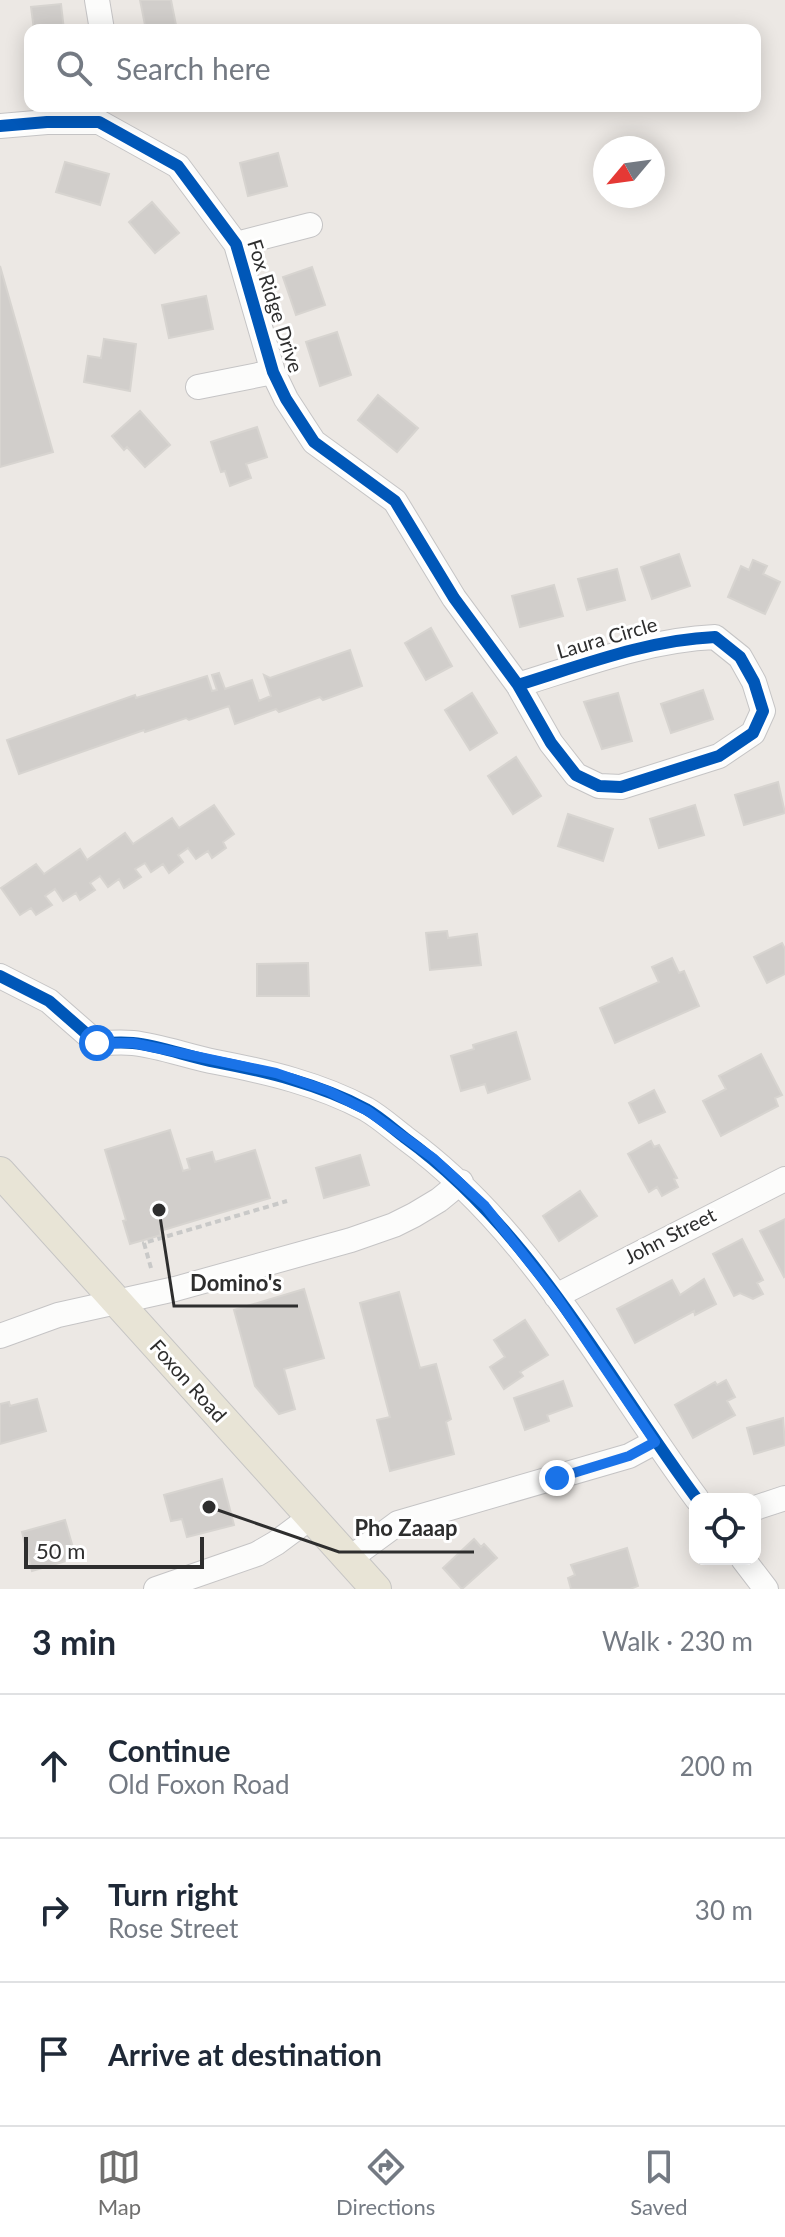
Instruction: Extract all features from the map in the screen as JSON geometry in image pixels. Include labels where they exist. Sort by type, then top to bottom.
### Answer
[{"type":"main road","name":"Foxon Road","points":[[0,1172],[376,1589]]},
{"type":"street","points":[[97,0],[101,24]]},
{"type":"street","name":"Fox Ridge Drive","points":[[0,126],[99,114],[178,166],[236,244],[273,372],[286,399],[314,442],[395,501],[454,598],[518,685],[551,743],[576,775],[599,786]]},
{"type":"street","points":[[236,244],[310,225]]},
{"type":"street","points":[[198,387],[273,372]]},
{"type":"street","name":"Laura Circle","points":[[518,685],[651,644],[683,639],[715,637],[740,657],[754,682],[763,711],[753,733],[719,756],[621,787],[599,786]]},
{"type":"street","points":[[0,976],[49,1001],[97,1043],[146,1046],[276,1073],[328,1091],[368,1111],[461,1182],[494,1216],[556,1296],[693,1493]]},
{"type":"street","name":"John Street","points":[[556,1296],[785,1179]]},
{"type":"street","points":[[0,1336],[58,1315],[183,1287],[365,1235],[414,1215],[461,1182]]},
{"type":"street","points":[[349,1559],[398,1523],[629,1456],[655,1442]]},
{"type":"street","points":[[761,1506],[785,1498]]},
{"type":"street","points":[[156,1589],[257,1554],[311,1517]]},
{"type":"street","points":[[748,1565],[766,1589]]},
{"type":"path","points":[[151,1268],[144,1243],[287,1201]]},
{"type":"building","points":[[140,0],[171,0],[176,24],[145,24]]},
{"type":"building","points":[[61,4],[63,24],[33,24],[31,7]]},
{"type":"building","points":[[278,153],[287,186],[248,196],[240,163]]},
{"type":"building","points":[[65,162],[109,174],[100,205],[56,192]]},
{"type":"building","points":[[152,202],[179,233],[155,253],[129,222]]},
{"type":"building","points":[[0,266],[53,452],[0,467]]},
{"type":"building","points":[[312,267],[325,305],[296,315],[283,277]]},
{"type":"building","points":[[206,296],[213,329],[169,338],[162,305]]},
{"type":"building","points":[[337,332],[351,375],[320,386],[306,342]]},
{"type":"building","points":[[104,339],[136,344],[130,391],[84,382],[88,356],[101,358]]},
{"type":"building","points":[[378,395],[418,428],[397,452],[358,420]]},
{"type":"building","points":[[140,411],[170,445],[145,467],[112,436]]},
{"type":"building","points":[[257,427],[267,457],[246,464],[251,478],[230,486],[225,471],[221,472],[211,442]]},
{"type":"building","points":[[679,554],[690,586],[652,599],[641,567]]},
{"type":"building","points":[[753,560],[767,566],[763,574],[780,582],[765,614],[728,597],[741,566],[749,570]]},
{"type":"building","points":[[617,569],[625,600],[587,610],[578,579]]},
{"type":"building","points":[[554,585],[563,616],[520,627],[512,596]]},
{"type":"building","points":[[431,628],[452,666],[426,680],[405,643]]},
{"type":"building","points":[[350,650],[362,686],[279,712],[276,709],[235,724],[229,706],[189,720],[186,718],[144,730],[19,774],[7,740],[135,695],[136,698],[207,676],[212,691],[217,690],[212,675],[219,673],[225,689],[252,680],[259,701],[271,696],[264,675],[270,678]]},
{"type":"building","points":[[703,690],[713,719],[671,733],[661,704]]},
{"type":"building","points":[[472,693],[497,733],[470,750],[445,710]]},
{"type":"building","points":[[618,693],[632,741],[602,749],[584,702]]},
{"type":"building","points":[[516,757],[541,796],[513,814],[488,776]]},
{"type":"building","points":[[778,782],[785,813],[744,825],[735,795]]},
{"type":"building","points":[[214,805],[234,834],[223,842],[226,848],[212,858],[208,851],[196,859],[188,848],[178,855],[183,862],[169,873],[163,864],[151,872],[145,863],[135,869],[141,877],[124,888],[119,879],[108,887],[100,876],[90,883],[95,890],[80,900],[76,893],[63,901],[55,889],[45,896],[52,905],[36,915],[31,908],[20,915],[1,888],[36,864],[44,874],[80,849],[87,860],[125,833],[133,844],[172,818],[179,828]]},
{"type":"building","points":[[695,805],[704,835],[659,848],[650,819]]},
{"type":"building","points":[[568,814],[613,829],[603,861],[558,846]]},
{"type":"building","points":[[447,931],[448,938],[477,934],[481,965],[430,970],[426,933]]},
{"type":"building","points":[[782,943],[785,949],[785,974],[767,983],[754,957]]},
{"type":"building","points":[[672,958],[679,973],[684,971],[699,1006],[615,1043],[600,1008],[659,982],[652,967]]},
{"type":"building","points":[[308,963],[309,996],[257,996],[257,964]]},
{"type":"building","points":[[516,1032],[530,1079],[488,1093],[485,1084],[461,1091],[451,1056],[474,1049],[473,1045]]},
{"type":"building","points":[[761,1054],[782,1095],[775,1098],[778,1106],[721,1136],[703,1101],[726,1089],[719,1076]]},
{"type":"building","points":[[654,1090],[665,1112],[639,1123],[629,1103]]},
{"type":"building","points":[[170,1130],[183,1171],[190,1169],[187,1159],[212,1152],[215,1162],[255,1150],[270,1198],[160,1231],[161,1235],[130,1244],[105,1150]]},
{"type":"building","points":[[651,1141],[654,1147],[659,1145],[677,1178],[674,1179],[678,1187],[662,1196],[657,1187],[649,1192],[628,1154]]},
{"type":"building","points":[[360,1155],[369,1185],[324,1198],[316,1168]]},
{"type":"building","points":[[580,1191],[597,1216],[559,1241],[543,1216]]},
{"type":"building","points":[[785,1219],[785,1276],[784,1277],[760,1231]]},
{"type":"building","points":[[742,1239],[763,1280],[757,1283],[763,1294],[753,1299],[740,1293],[734,1296],[713,1254]]},
{"type":"building","points":[[704,1279],[716,1304],[695,1315],[694,1311],[635,1343],[617,1309],[672,1280],[680,1295]]},
{"type":"building","points":[[304,1289],[324,1358],[284,1369],[295,1409],[279,1414],[255,1386],[234,1310]]},
{"type":"building","points":[[399,1292],[420,1368],[436,1364],[451,1419],[446,1422],[454,1454],[390,1471],[377,1420],[390,1417],[360,1303]]},
{"type":"building","points":[[525,1320],[548,1355],[520,1372],[523,1376],[504,1389],[490,1367],[505,1357],[494,1340]]},
{"type":"building","points":[[726,1380],[735,1397],[727,1401],[735,1415],[693,1438],[675,1405],[715,1382],[717,1385]]},
{"type":"building","points":[[563,1381],[572,1406],[547,1415],[549,1421],[525,1430],[514,1398]]},
{"type":"building","points":[[37,1399],[46,1431],[0,1444],[0,1404],[9,1402],[10,1406]]},
{"type":"building","points":[[783,1418],[785,1445],[754,1454],[747,1428]]},
{"type":"building","points":[[222,1479],[234,1525],[187,1537],[182,1519],[171,1521],[164,1495]]},
{"type":"building","points":[[65,1520],[76,1558],[32,1571],[22,1532]]},
{"type":"building","points":[[474,1539],[481,1547],[484,1544],[497,1558],[462,1589],[443,1568]]},
{"type":"building","points":[[627,1548],[638,1586],[630,1589],[571,1589],[568,1578],[575,1575],[571,1565]]},
{"type":"cycle path","points":[[0,126],[99,122],[178,166],[236,244],[273,372],[286,399],[314,442],[395,501],[454,598],[518,685],[551,743],[576,775],[599,786],[621,787],[719,756],[753,733],[763,711],[754,682],[740,657],[715,637],[640,648],[518,685]]},
{"type":"cycle path","points":[[0,976],[49,1001],[97,1043],[143,1044],[274,1075],[330,1093],[381,1119],[450,1175],[529,1260],[693,1493]]},
{"type":"place","name":"Domino's","points":[[159,1210]]},
{"type":"place","name":"Pho Zaaap","points":[[209,1507]]},
{"type":"route","points":[[97,1043],[133,1043],[276,1073],[328,1091],[368,1111],[461,1182],[503,1227],[556,1296],[655,1442],[629,1456],[557,1478]]}]
